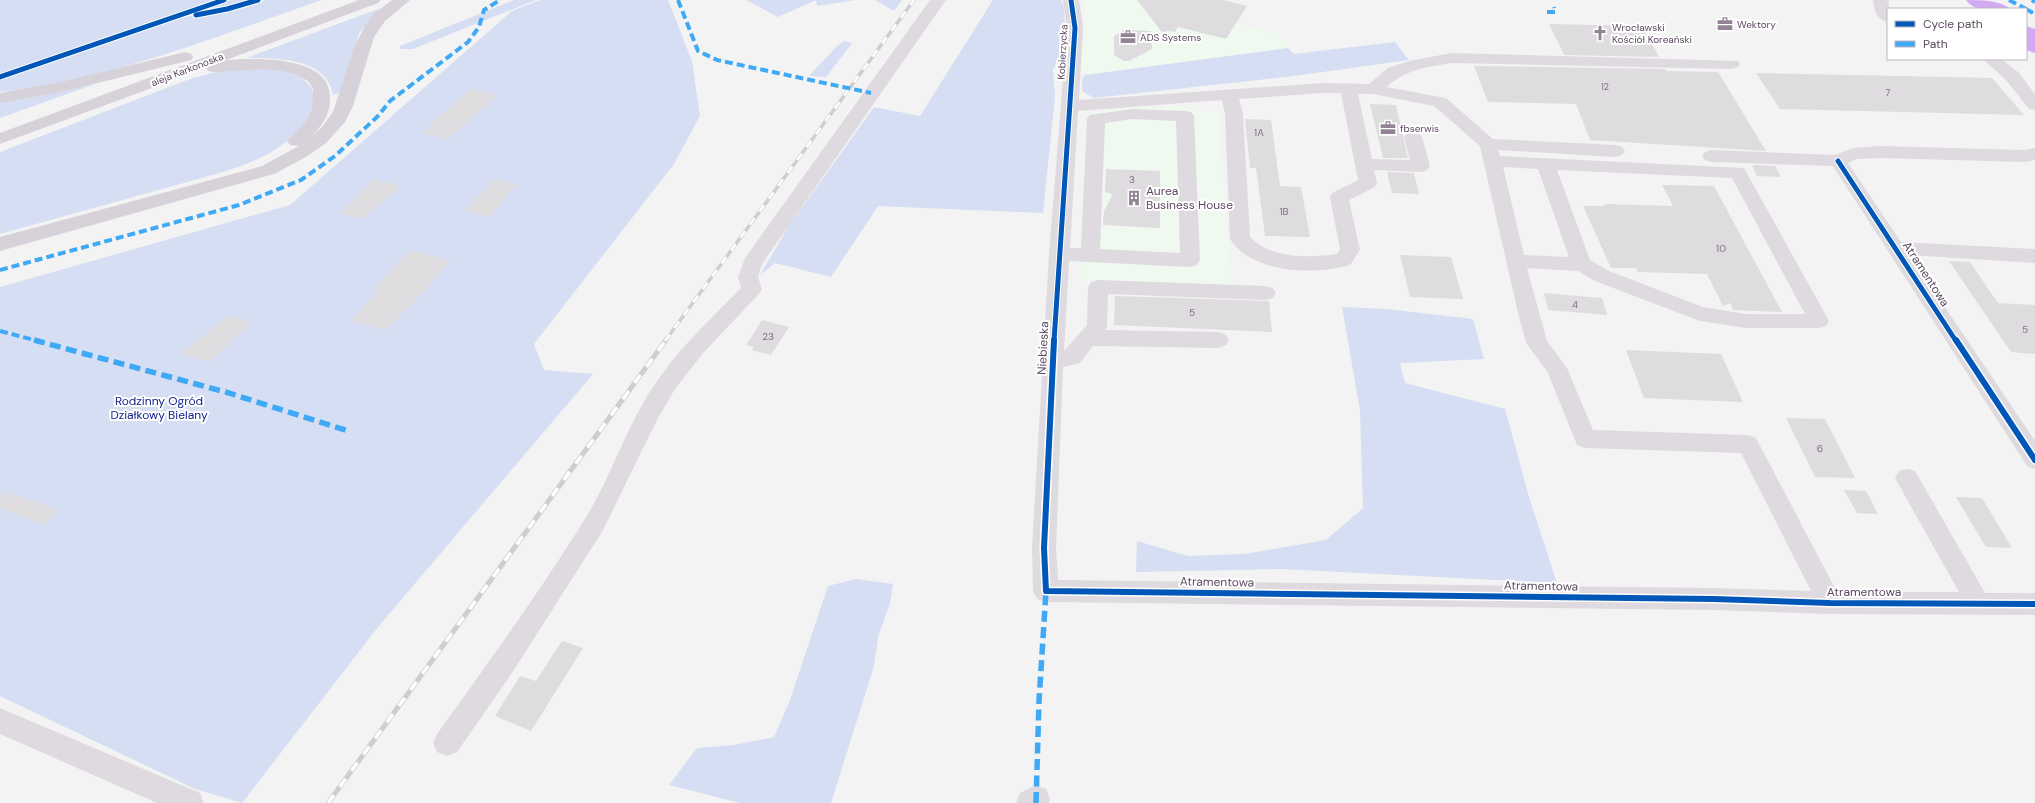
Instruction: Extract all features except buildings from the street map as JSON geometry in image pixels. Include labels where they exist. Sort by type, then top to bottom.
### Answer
[{"type":"main road","name":"aleja Karkonoska","points":[[0,126],[349,0]]},
{"type":"main road","name":"aleja Karkonoska","points":[[0,139],[373,0]]},
{"type":"main road","points":[[0,244],[212,184],[268,170],[294,157],[317,141],[330,128],[342,112],[364,37],[380,16],[402,0]]},
{"type":"main road","points":[[0,98],[61,88],[208,51]]},
{"type":"main road","points":[[122,93],[194,72],[231,64],[264,63],[289,67],[302,71],[315,80],[321,89],[323,100],[320,111],[314,123],[300,138],[281,152],[257,166],[212,184]]},
{"type":"street","points":[[448,743],[594,525],[647,417],[667,383],[697,347],[752,289],[748,277],[752,263],[938,0]]},
{"type":"street","name":"Kobierzycka","points":[[1070,106],[1075,28],[1071,0]]},
{"type":"street","points":[[1881,0],[1882,11],[1887,16]]},
{"type":"street","points":[[1373,89],[1394,72],[1415,64],[1452,58],[1732,64]]},
{"type":"street","points":[[1992,60],[2012,76],[2035,105]]},
{"type":"street","points":[[1070,106],[1297,89],[1348,88],[1373,89],[1459,105]]},
{"type":"street","points":[[1229,94],[1234,114],[1240,239],[1254,252],[1270,260],[1328,262],[1343,260],[1350,250],[1339,197],[1368,184],[1348,88]]},
{"type":"street","points":[[1440,102],[1490,153],[1529,317],[1538,344],[1556,368],[1585,439],[1748,444],[1830,603]]},
{"type":"street","name":"Niebieska","points":[[1046,591],[1044,548],[1053,362],[1070,106]]},
{"type":"street","points":[[1059,254],[1190,260],[1185,116],[1132,114],[1096,118],[1090,255]]},
{"type":"street","points":[[1365,164],[1421,166],[1413,137]]},
{"type":"street","points":[[1490,153],[1838,161],[1853,154],[1881,152],[2025,156],[2035,154]]},
{"type":"street","points":[[1490,153],[1545,163],[1738,172],[1819,321],[1746,321],[1700,314],[1602,276],[1582,264],[1516,261]]},
{"type":"street","name":"Atramentowa","points":[[1838,161],[2035,460]]},
{"type":"street","points":[[1545,163],[1582,264]]},
{"type":"street","points":[[1896,248],[2035,256]]},
{"type":"street","points":[[1053,362],[1072,357],[1097,327],[1098,287],[1266,293]]},
{"type":"street","points":[[1087,338],[1219,340]]},
{"type":"street","points":[[1907,478],[1978,603]]},
{"type":"street","name":"Atramentowa","points":[[1046,591],[1714,599],[1830,603],[2035,604]]},
{"type":"street","points":[[0,721],[190,803]]},
{"type":"shaded area","points":[[1083,0],[1144,0],[1281,35],[1288,48],[1085,75],[1080,73],[1085,17]]},
{"type":"shaded area","points":[[1198,106],[1199,111],[1218,111],[1232,289],[1101,285],[1081,282],[1091,114],[1123,108]]},
{"type":"green space","points":[[0,0],[213,0],[173,16],[0,74]]},
{"type":"green space","points":[[231,0],[251,0],[213,11],[198,11]]},
{"type":"green space","points":[[266,0],[321,0],[203,42],[123,67],[41,86],[0,92],[0,80],[177,18],[245,8]]},
{"type":"green space","points":[[514,0],[536,0],[413,49],[400,49],[400,46]]},
{"type":"green space","name":"Rodzinny Ogród Działkowy Bielany","points":[[540,0],[668,0],[692,61],[700,116],[674,164],[534,344],[544,370],[593,374],[378,627],[242,803],[195,789],[0,696],[0,287],[290,205],[512,11]]},
{"type":"green space","points":[[746,0],[816,0],[778,17]]},
{"type":"green space","points":[[816,0],[855,0],[817,6]]},
{"type":"green space","points":[[875,0],[902,0],[894,11]]},
{"type":"green space","points":[[993,0],[1061,0],[1064,8],[1065,27],[1063,49],[1053,70],[1055,96],[1043,213],[878,206],[831,277],[775,263],[760,275],[788,227],[874,107],[920,116]]},
{"type":"green space","points":[[381,8],[359,33],[340,92],[333,95],[329,82],[321,73],[310,67],[298,62],[271,58],[246,58]]},
{"type":"green space","points":[[844,41],[852,43],[826,77],[809,76],[836,47]]},
{"type":"green space","points":[[1395,42],[1409,60],[1294,76],[1094,98],[1082,91],[1082,79],[1085,75],[1288,48],[1294,54]]},
{"type":"green space","points":[[260,68],[294,74],[304,80],[312,90],[314,100],[312,111],[306,122],[287,141],[268,154],[242,166],[229,170],[0,234],[0,152],[190,79],[223,70]]},
{"type":"green space","points":[[95,84],[0,118],[0,102]]},
{"type":"green space","points":[[1342,307],[1387,309],[1473,319],[1484,359],[1400,363],[1405,383],[1505,409],[1529,497],[1557,583],[1281,569],[1136,572],[1137,541],[1188,556],[1244,554],[1326,540],[1363,508],[1360,410]]},
{"type":"green space","points":[[856,579],[893,584],[890,603],[878,637],[874,666],[831,803],[740,803],[669,785],[697,748],[734,745],[774,737],[790,700],[828,586]]},
{"type":"waterway","points":[[1980,0],[1994,8]]},
{"type":"waterway","points":[[2027,36],[2035,44]]},
{"type":"railway","points":[[665,341],[914,0]]},
{"type":"railway","points":[[328,803],[666,340]]},
{"type":"marked path","points":[[0,270],[239,205],[301,180],[335,156],[378,116],[390,101],[468,42],[479,27],[484,10],[500,0]]},
{"type":"marked path","points":[[678,0],[698,51],[717,60],[871,93]]},
{"type":"marked path","points":[[2009,0],[2024,8]]},
{"type":"marked path","points":[[1547,12],[1555,12],[1554,7]]},
{"type":"marked path","points":[[2027,10],[2035,14]]},
{"type":"marked path","points":[[0,331],[229,393],[348,431]]},
{"type":"marked path","points":[[1036,803],[1039,701],[1046,591]]},
{"type":"cycle path","points":[[0,77],[224,0]]},
{"type":"cycle path","points":[[196,15],[227,9],[258,0]]},
{"type":"cycle path","points":[[1071,0],[1075,28],[1053,362],[1044,548],[1046,591],[1714,599],[1830,603],[2035,604]]},
{"type":"cycle path","points":[[1838,161],[2035,460]]},
{"type":"place","name":"Wektory","points":[[1725,24]]},
{"type":"place","name":"Wrocławski Kościół Koreański","points":[[1600,33]]},
{"type":"place","name":"ADS Systems","points":[[1128,37]]},
{"type":"place","name":"fbserwis","points":[[1388,128]]},
{"type":"place","name":"Aurea Business House","points":[[1134,198]]}]
